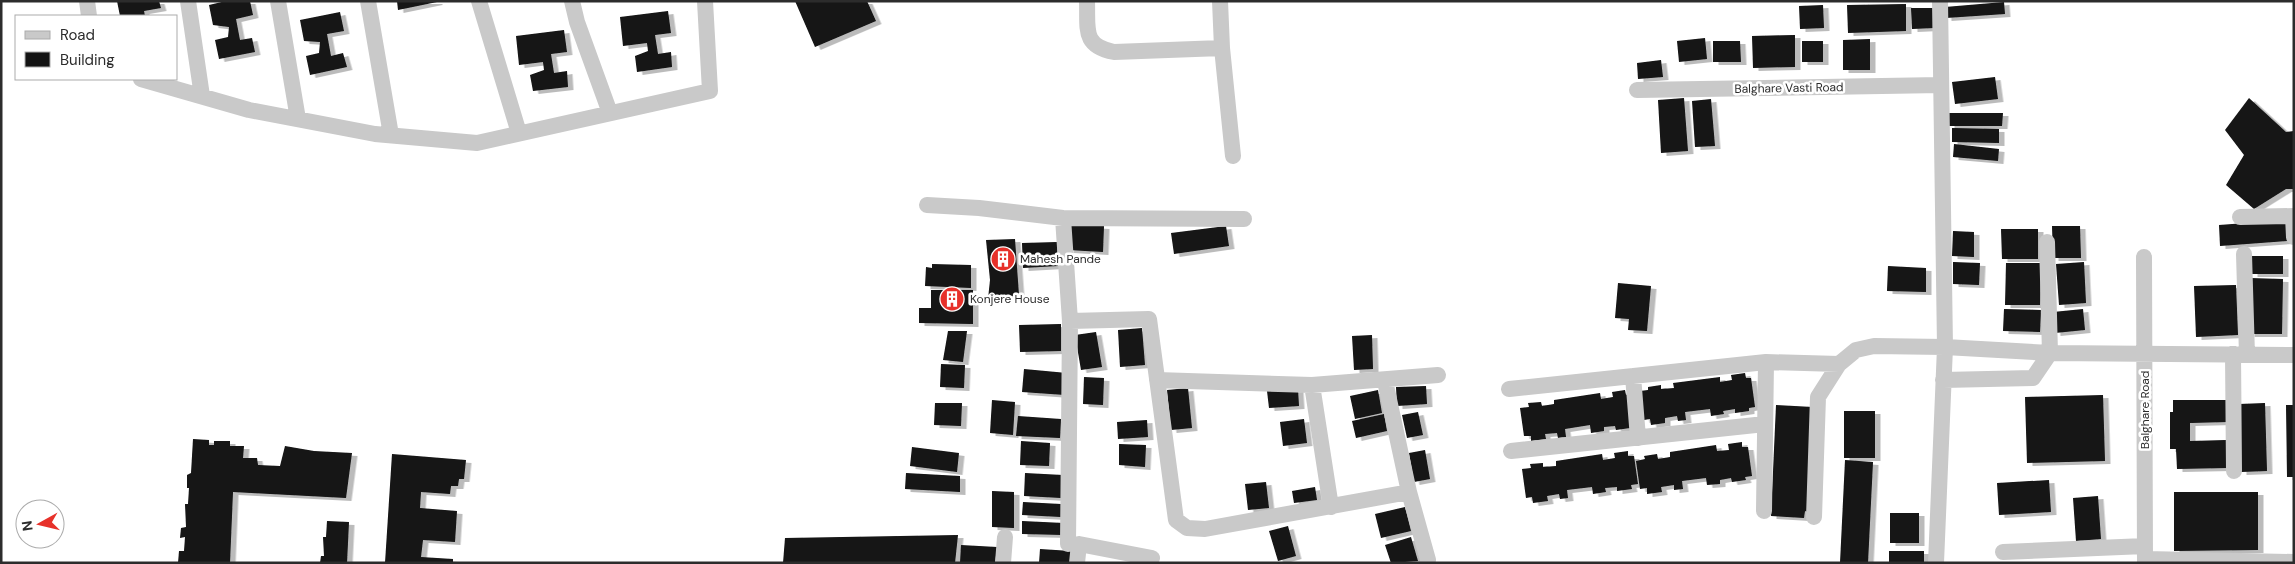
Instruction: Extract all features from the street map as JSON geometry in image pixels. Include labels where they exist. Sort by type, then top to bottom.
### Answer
[{"type":"street","points":[[87,1],[89,15]]},
{"type":"street","points":[[188,1],[202,96]]},
{"type":"street","points":[[278,1],[298,119]]},
{"type":"street","points":[[368,1],[391,135]]},
{"type":"street","points":[[479,1],[519,133]]},
{"type":"street","points":[[572,1],[577,22],[610,113]]},
{"type":"street","points":[[145,80],[249,110],[391,135],[477,143],[710,91],[705,1]]},
{"type":"street","points":[[1087,1],[1090,38],[1093,45],[1101,50],[1114,52],[1222,48]]},
{"type":"street","points":[[1220,1],[1222,48],[1233,156]]},
{"type":"street","points":[[1936,563],[1945,347],[1940,1]]},
{"type":"street","name":"Balghare Vasti Road","points":[[1637,90],[1941,85]]},
{"type":"street","points":[[927,205],[980,208],[1063,218],[1244,219]]},
{"type":"street","points":[[2240,217],[2294,216],[2294,237]]},
{"type":"street","points":[[1063,218],[1070,320],[1068,544]]},
{"type":"street","points":[[1944,380],[2033,378],[2050,353],[2047,242]]},
{"type":"street","points":[[2234,471],[2244,254]]},
{"type":"street","name":"Balghare Road","points":[[2144,257],[2146,354],[2145,556]]},
{"type":"street","points":[[1070,320],[1149,320],[1176,520],[1187,528],[1205,529],[1409,492]]},
{"type":"street","points":[[1814,517],[1818,397],[1839,364],[1856,350],[1874,346],[1945,347],[2050,353],[2294,355]]},
{"type":"street","points":[[1509,389],[1766,362],[1839,364]]},
{"type":"street","points":[[1764,511],[1766,362]]},
{"type":"street","points":[[1158,380],[1312,385],[1438,376]]},
{"type":"street","points":[[1633,376],[1638,438]]},
{"type":"street","points":[[1385,381],[1409,492],[1428,560]]},
{"type":"street","points":[[1312,385],[1331,507]]},
{"type":"street","points":[[1511,452],[1766,424]]},
{"type":"street","points":[[1003,563],[1005,537]]},
{"type":"street","points":[[1077,563],[1079,544],[1152,558]]},
{"type":"street","points":[[2004,552],[2294,562]]},
{"type":"building","points":[[117,1],[159,1],[161,8],[144,11],[145,15],[120,15]]},
{"type":"building","points":[[226,1],[250,1],[253,15],[236,19],[240,40],[252,38],[255,52],[219,59],[215,40],[228,37],[229,27],[213,25],[209,5]]},
{"type":"building","points":[[397,1],[437,1],[437,2],[398,10]]},
{"type":"building","points":[[795,1],[867,1],[876,21],[815,47]]},
{"type":"building","points":[[2004,2],[2005,14],[1946,18],[1945,7]]},
{"type":"building","points":[[1906,4],[1906,31],[1848,33],[1847,5]]},
{"type":"building","points":[[1823,5],[1824,28],[1800,29],[1799,6]]},
{"type":"building","points":[[1911,8],[1933,8],[1934,28],[1912,29]]},
{"type":"building","points":[[668,11],[671,33],[655,35],[658,54],[671,52],[672,67],[637,72],[635,56],[648,51],[647,43],[623,46],[620,17]]},
{"type":"building","points":[[340,12],[344,31],[327,34],[331,56],[343,53],[347,67],[310,75],[306,56],[319,53],[320,42],[304,41],[300,20]]},
{"type":"building","points":[[564,30],[567,52],[551,54],[554,73],[567,71],[568,87],[533,91],[530,75],[544,70],[543,62],[519,65],[516,36]]},
{"type":"building","points":[[1795,35],[1795,67],[1753,68],[1752,36]]},
{"type":"building","points":[[1705,38],[1707,59],[1679,62],[1677,41]]},
{"type":"building","points":[[1870,39],[1870,70],[1843,70],[1843,40]]},
{"type":"building","points":[[1713,41],[1740,41],[1741,62],[1713,62]]},
{"type":"building","points":[[1802,41],[1823,41],[1823,62],[1802,62]]},
{"type":"building","points":[[1661,60],[1663,77],[1638,79],[1637,63]]},
{"type":"building","points":[[1995,77],[1998,99],[1955,104],[1952,82]]},
{"type":"building","points":[[1684,98],[1688,151],[1661,153],[1658,100]]},
{"type":"building","points":[[2249,98],[2286,132],[2294,131],[2294,189],[2286,189],[2254,209],[2226,185],[2244,155],[2225,130]]},
{"type":"building","points":[[1711,99],[1715,146],[1695,147],[1692,101]]},
{"type":"building","points":[[1949,113],[2003,113],[2002,126],[1949,126]]},
{"type":"building","points":[[1952,128],[1999,129],[1999,143],[1952,142]]},
{"type":"building","points":[[1954,144],[1999,149],[1998,161],[1953,157]]},
{"type":"building","points":[[2286,220],[2287,241],[2220,246],[2219,225]]},
{"type":"building","points":[[1070,224],[1104,226],[1103,252],[1068,250]]},
{"type":"building","points":[[1226,226],[1229,246],[1174,254],[1171,233]]},
{"type":"building","points":[[2052,226],[2080,226],[2081,258],[2053,258]]},
{"type":"building","points":[[2001,229],[2038,229],[2038,259],[2002,259]]},
{"type":"building","points":[[1953,231],[1974,232],[1974,257],[1952,256]]},
{"type":"building","name":"Mahesh Pande","points":[[1015,239],[1019,295],[988,299],[990,280],[986,240]]},
{"type":"building","points":[[1057,242],[1058,266],[1023,268],[1022,243]]},
{"type":"building","points":[[2252,256],[2283,256],[2283,274],[2252,274]]},
{"type":"building","points":[[1953,262],[1980,263],[1979,285],[1953,284]]},
{"type":"building","points":[[2084,262],[2086,303],[2059,305],[2056,264]]},
{"type":"building","points":[[2006,263],[2041,263],[2040,305],[2005,305]]},
{"type":"building","points":[[932,264],[971,265],[971,288],[925,286],[926,267],[932,268]]},
{"type":"building","points":[[1888,266],[1926,268],[1926,292],[1887,291]]},
{"type":"building","points":[[2250,278],[2283,279],[2282,334],[2249,334]]},
{"type":"building","points":[[1618,283],[1651,286],[1647,331],[1628,330],[1629,319],[1615,318]]},
{"type":"building","points":[[2236,285],[2238,335],[2196,337],[2194,286]]},
{"type":"building","name":"Konjere House","points":[[931,290],[973,290],[973,324],[919,323],[919,308],[931,308]]},
{"type":"building","points":[[2004,309],[2041,310],[2040,332],[2003,331]]},
{"type":"building","points":[[2083,309],[2085,330],[2055,333],[2053,312]]},
{"type":"building","points":[[1061,324],[1061,351],[1020,352],[1019,325]]},
{"type":"building","points":[[1142,328],[1145,365],[1120,367],[1118,330]]},
{"type":"building","points":[[948,331],[967,331],[963,362],[943,360]]},
{"type":"building","points":[[1096,332],[1102,367],[1081,370],[1075,335]]},
{"type":"building","points":[[1372,335],[1373,369],[1354,370],[1352,336]]},
{"type":"building","points":[[941,364],[965,365],[964,388],[940,387]]},
{"type":"building","points":[[1024,369],[1067,373],[1065,395],[1022,392]]},
{"type":"building","points":[[1745,373],[1746,378],[1751,378],[1755,407],[1749,408],[1749,411],[1735,413],[1735,409],[1723,411],[1724,414],[1711,416],[1710,409],[1685,412],[1686,420],[1678,421],[1677,416],[1665,418],[1665,423],[1651,425],[1650,419],[1644,420],[1640,391],[1648,390],[1648,387],[1661,385],[1661,389],[1674,388],[1673,383],[1720,377],[1720,382],[1732,380],[1731,375]]},
{"type":"building","points":[[1084,377],[1104,378],[1103,405],[1083,404]]},
{"type":"building","points":[[1426,386],[1427,404],[1397,406],[1396,387]]},
{"type":"building","points":[[1188,388],[1192,428],[1171,430],[1167,390]]},
{"type":"building","points":[[1298,389],[1299,406],[1269,408],[1267,391]]},
{"type":"building","points":[[1378,390],[1382,413],[1355,419],[1350,396]]},
{"type":"building","points":[[1625,390],[1626,395],[1632,394],[1630,428],[1616,430],[1615,426],[1604,427],[1604,431],[1591,433],[1590,425],[1565,429],[1566,437],[1558,438],[1557,433],[1545,434],[1546,439],[1531,441],[1531,436],[1524,436],[1520,408],[1529,407],[1528,403],[1541,402],[1542,406],[1554,404],[1554,400],[1600,393],[1601,399],[1613,397],[1612,392]]},
{"type":"building","points":[[2103,395],[2105,461],[2027,463],[2025,397]]},
{"type":"building","points":[[992,400],[1015,402],[1013,435],[990,433]]},
{"type":"building","points":[[2173,400],[2228,400],[2228,422],[2190,423],[2190,441],[2226,440],[2227,468],[2177,469],[2176,449],[2170,449],[2170,412],[2173,412]]},
{"type":"building","points":[[935,403],[962,403],[961,426],[934,425]]},
{"type":"building","points":[[2265,403],[2267,471],[2241,472],[2239,404]]},
{"type":"building","points":[[1776,405],[1813,407],[1808,512],[1805,511],[1804,518],[1771,516]]},
{"type":"building","points":[[2286,405],[2294,405],[2294,477],[2287,477]]},
{"type":"building","points":[[1844,411],[1875,411],[1875,458],[1844,458]]},
{"type":"building","points":[[1418,412],[1423,435],[1407,438],[1402,415]]},
{"type":"building","points":[[1384,414],[1387,431],[1356,438],[1352,421]]},
{"type":"building","points":[[1018,416],[1061,419],[1060,438],[1016,436]]},
{"type":"building","points":[[1304,419],[1307,443],[1283,446],[1280,422]]},
{"type":"building","points":[[1147,420],[1148,437],[1118,439],[1117,422]]},
{"type":"building","points":[[193,439],[209,440],[209,445],[214,445],[214,441],[230,441],[230,446],[244,446],[243,458],[257,458],[258,465],[280,466],[285,446],[314,451],[352,453],[346,498],[233,492],[230,563],[178,563],[179,551],[184,551],[185,537],[180,538],[181,528],[186,527],[185,504],[188,504],[189,488],[187,488],[187,475],[191,473]]},
{"type":"building","points":[[1021,441],[1050,443],[1049,466],[1020,465]]},
{"type":"building","points":[[1742,442],[1742,447],[1748,447],[1752,476],[1745,477],[1746,480],[1732,482],[1731,478],[1720,480],[1720,484],[1707,485],[1706,478],[1682,481],[1683,489],[1674,490],[1674,485],[1661,487],[1662,492],[1647,494],[1647,488],[1640,489],[1636,461],[1645,459],[1644,456],[1657,454],[1658,459],[1670,457],[1670,452],[1716,445],[1717,451],[1729,450],[1728,444]]},
{"type":"building","points":[[1119,444],[1146,445],[1145,467],[1119,465]]},
{"type":"building","points":[[912,447],[959,453],[957,472],[910,466]]},
{"type":"building","points":[[1425,450],[1430,479],[1414,482],[1409,453]]},
{"type":"building","points":[[1628,451],[1628,456],[1634,456],[1638,484],[1631,485],[1632,489],[1617,491],[1617,487],[1605,488],[1606,492],[1593,494],[1592,487],[1567,490],[1568,498],[1560,499],[1559,494],[1547,496],[1548,501],[1533,503],[1532,497],[1526,498],[1522,469],[1531,468],[1530,464],[1543,463],[1543,467],[1556,466],[1556,461],[1602,454],[1603,460],[1615,458],[1614,453]]},
{"type":"building","points":[[392,454],[466,460],[464,479],[459,479],[458,486],[451,486],[450,494],[421,492],[420,508],[457,511],[455,542],[423,540],[421,557],[453,559],[453,563],[385,563]]},
{"type":"building","points":[[1845,460],[1873,462],[1868,563],[1840,563]]},
{"type":"building","points":[[906,473],[960,476],[960,492],[905,489]]},
{"type":"building","points":[[1025,473],[1063,475],[1061,498],[1024,496]]},
{"type":"building","points":[[2049,480],[2051,512],[1999,515],[1997,483]]},
{"type":"building","points":[[1266,482],[1269,508],[1248,510],[1245,484]]},
{"type":"building","points":[[1315,487],[1317,500],[1294,503],[1292,491]]},
{"type":"building","points":[[992,491],[1014,492],[1014,528],[992,527]]},
{"type":"building","points":[[2174,492],[2258,492],[2258,550],[2174,551]]},
{"type":"building","points":[[2098,496],[2101,539],[2076,541],[2073,498]]},
{"type":"building","points":[[1023,502],[1061,504],[1061,517],[1022,515]]},
{"type":"building","points":[[1405,507],[1411,531],[1381,538],[1375,514]]},
{"type":"building","points":[[1890,513],[1919,513],[1919,543],[1890,543]]},
{"type":"building","points":[[327,521],[349,522],[347,563],[320,563],[321,556],[324,556],[323,537],[326,537]]},
{"type":"building","points":[[1022,521],[1064,523],[1063,535],[1022,534]]},
{"type":"building","points":[[1288,526],[1296,556],[1278,561],[1269,531]]},
{"type":"building","points":[[958,535],[955,563],[783,563],[785,538]]},
{"type":"building","points":[[1411,537],[1418,561],[1391,563],[1385,545]]},
{"type":"building","points":[[961,545],[997,547],[995,563],[960,563]]},
{"type":"building","points":[[1040,549],[1071,551],[1070,563],[1039,563]]},
{"type":"building","points":[[1889,551],[1924,551],[1924,563],[1889,563]]},
{"type":"place","name":"Mahesh Pande","points":[[1003,259]]},
{"type":"place","name":"Konjere House","points":[[952,299]]}]
